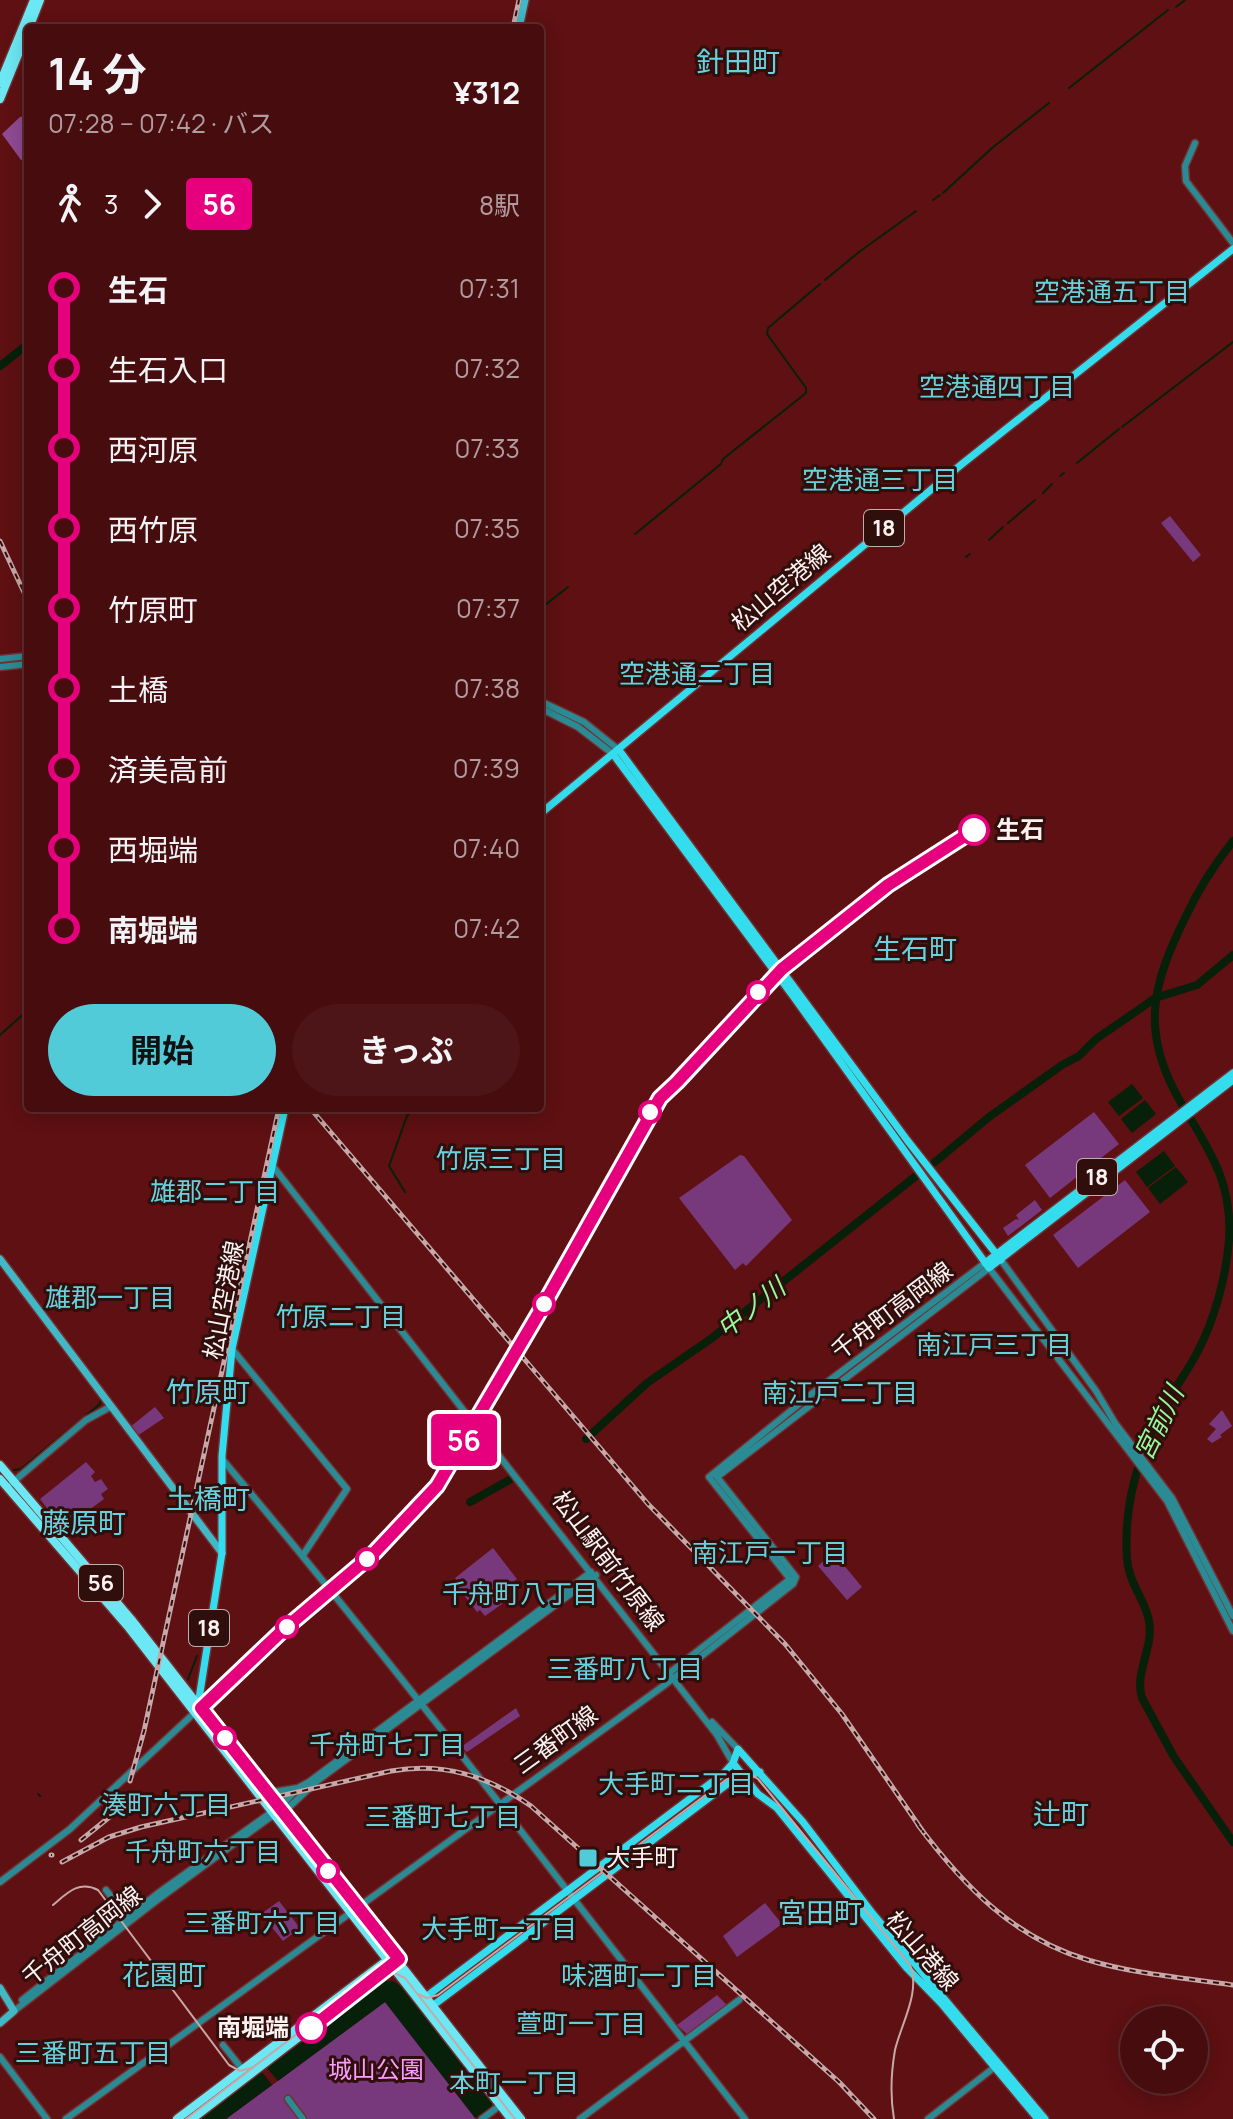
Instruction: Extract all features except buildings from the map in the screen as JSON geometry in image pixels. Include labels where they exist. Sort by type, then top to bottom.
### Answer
[{"type":"highway","points":[[24,24],[34,0]]},
{"type":"highway","points":[[30,24],[40,0]]},
{"type":"highway","points":[[0,83],[24,24]]},
{"type":"highway","points":[[0,99],[24,39]]},
{"type":"highway","name":"56","points":[[0,1465],[10,1485],[267,1793],[276,1811]]},
{"type":"highway","name":"56","points":[[0,1479],[10,1485]]},
{"type":"highway","name":"56","points":[[198,1709],[392,1962]]},
{"type":"highway","points":[[392,1962],[430,2008],[511,2119]]},
{"type":"highway","points":[[177,2119],[383,1974],[392,1962]]},
{"type":"highway","points":[[392,1962],[400,1977],[423,1999]]},
{"type":"highway","points":[[192,2119],[245,2073],[392,1962]]},
{"type":"highway","points":[[383,1974],[400,1977]]},
{"type":"highway","points":[[500,2105],[521,2119]]},
{"type":"main road","points":[[520,24],[525,0]]},
{"type":"main road","name":"松山空港線","points":[[544,811],[962,464],[1233,246]]},
{"type":"main road","points":[[616,752],[998,1257]]},
{"type":"main road","points":[[616,752],[987,1265]]},
{"type":"main road","name":"18","points":[[987,1265],[1233,1073]]},
{"type":"main road","name":"18","points":[[1188,1111],[1233,1080]]},
{"type":"main road","name":"松山空港線","points":[[198,1709],[222,1553],[222,1459],[232,1349],[286,1112]]},
{"type":"main road","points":[[0,1259],[222,1553]]},
{"type":"main road","points":[[423,1999],[723,1774],[733,1763],[738,1749]]},
{"type":"main road","name":"松山港線","points":[[738,1749],[777,1791],[1038,2119]]},
{"type":"main road","name":"松山港線","points":[[733,1763],[785,1817],[906,1967],[1045,2119]]},
{"type":"main road","points":[[430,2008],[730,1782],[760,1772]]},
{"type":"main road","points":[[744,1776],[767,1780]]},
{"type":"main road","points":[[767,1801],[777,1791]]},
{"type":"main road","points":[[0,1988],[12,2009]]},
{"type":"main road","points":[[0,1995],[12,2009]]},
{"type":"main road","points":[[0,2020],[12,2009]]},
{"type":"street","points":[[1195,143],[1185,166],[1186,181],[1233,246]]},
{"type":"street","points":[[0,659],[24,656]]},
{"type":"street","points":[[0,667],[24,664]]},
{"type":"street","points":[[544,703],[584,722],[616,752]]},
{"type":"street","points":[[544,710],[578,727],[616,752]]},
{"type":"street","name":"松山駅前竹原線","points":[[275,1164],[705,1717],[733,1763]]},
{"type":"street","points":[[0,1882],[70,1829],[282,1631],[333,1592],[429,1496],[543,1306],[620,1167]]},
{"type":"street","points":[[998,1257],[1136,1457]]},
{"type":"street","points":[[987,1265],[1181,1514],[1233,1616]]},
{"type":"street","name":"千舟町高岡線","points":[[792,1582],[713,1477],[811,1398],[987,1265]]},
{"type":"street","points":[[232,1349],[347,1489],[303,1555]]},
{"type":"street","points":[[10,1485],[86,1420],[110,1407]]},
{"type":"street","points":[[222,1459],[333,1592],[745,2119]]},
{"type":"street","points":[[1143,1465],[1190,1542],[1233,1631]]},
{"type":"street","name":"千舟町高岡線","points":[[276,1811],[298,1788],[593,1574]]},
{"type":"street","name":"三番町線","points":[[66,2119],[500,1803],[792,1582]]},
{"type":"street","name":"千舟町高岡線","points":[[12,2009],[276,1811],[303,1796],[317,1781],[420,1702]]},
{"type":"street","name":"松山駅前竹原線","points":[[705,1717],[738,1749]]},
{"type":"street","points":[[725,1736],[733,1763]]},
{"type":"street","points":[[267,1793],[298,1788]]},
{"type":"street","points":[[106,1890],[129,1919]]},
{"type":"street","points":[[580,2119],[739,2000]]},
{"type":"street","points":[[223,2045],[245,2073]]},
{"type":"street","points":[[0,2057],[44,2119]]},
{"type":"street","points":[[0,2063],[44,2119]]},
{"type":"street","points":[[928,2119],[996,2065]]},
{"type":"street","points":[[288,2099],[303,2119]]},
{"type":"street","points":[[482,2119],[500,2105]]},
{"type":"green space","points":[[1170,516],[1201,555],[1193,562],[1161,523]]},
{"type":"green space","points":[[1094,1112],[1119,1144],[1050,1198],[1025,1165]]},
{"type":"green space","points":[[740,1155],[744,1156],[792,1220],[746,1266],[743,1263],[735,1270],[679,1198]]},
{"type":"green space","points":[[1125,1180],[1150,1212],[1078,1268],[1053,1235]]},
{"type":"green space","points":[[1035,1200],[1042,1210],[1008,1236],[1003,1228],[1019,1220],[1016,1215]]},
{"type":"green space","points":[[155,1407],[164,1418],[137,1436],[130,1427]]},
{"type":"green space","points":[[1222,1410],[1232,1426],[1212,1443],[1207,1439],[1216,1429],[1209,1424]]},
{"type":"green space","points":[[86,1462],[95,1472],[91,1476],[95,1482],[101,1479],[108,1489],[101,1494],[104,1499],[63,1529],[40,1499]]},
{"type":"green space","points":[[493,1548],[517,1579],[496,1594],[502,1604],[485,1616],[480,1610],[477,1612],[456,1585],[458,1582],[455,1578]]},
{"type":"green space","points":[[833,1552],[862,1587],[847,1600],[818,1566]]},
{"type":"green space","points":[[516,1708],[520,1716],[467,1752],[461,1747]]},
{"type":"green space","points":[[279,1901],[300,1928],[283,1941],[261,1914]]},
{"type":"green space","points":[[765,1903],[782,1924],[737,1957],[723,1936]]},
{"type":"green space","points":[[717,1995],[727,2005],[688,2035],[677,2025]]},
{"type":"green space","name":"城山公園","points":[[385,2002],[476,2119],[226,2119]]},
{"type":"shaded area","points":[[24,116],[24,159],[21,160],[2,134]]},
{"type":"shaded area","points":[[1132,1084],[1143,1098],[1119,1116],[1108,1102]]},
{"type":"shaded area","points":[[1145,1100],[1156,1114],[1132,1133],[1121,1119]]},
{"type":"shaded area","points":[[1164,1151],[1175,1166],[1147,1187],[1136,1172]]},
{"type":"shaded area","points":[[1176,1167],[1188,1182],[1160,1204],[1148,1188]]},
{"type":"shaded area","points":[[384,1981],[393,1981],[402,1987],[492,2103],[491,2107],[475,2118],[385,2002],[278,2081],[267,2068]]},
{"type":"shaded area","points":[[262,2072],[272,2085],[226,2119],[201,2119]]},
{"type":"waterway","points":[[1176,7],[1185,0]]},
{"type":"waterway","points":[[1069,88],[1168,10]]},
{"type":"waterway","points":[[943,193],[992,148],[1049,103]]},
{"type":"waterway","points":[[933,200],[940,195]]},
{"type":"waterway","points":[[825,280],[916,211]]},
{"type":"waterway","points":[[635,534],[806,393],[806,388],[767,334],[768,328],[820,284]]},
{"type":"waterway","points":[[1122,427],[1233,342]]},
{"type":"waterway","points":[[0,366],[24,347]]},
{"type":"waterway","points":[[1077,463],[1119,429]]},
{"type":"waterway","points":[[1060,476],[1064,473]]},
{"type":"waterway","points":[[1043,493],[1052,484]]},
{"type":"waterway","points":[[1008,523],[1035,500]]},
{"type":"waterway","points":[[989,540],[1003,527]]},
{"type":"waterway","points":[[966,557],[970,554]]},
{"type":"waterway","points":[[544,606],[568,587]]},
{"type":"waterway","name":"宮前川","points":[[1233,841],[1201,888],[1174,942],[1158,987],[1155,1009],[1159,1053],[1167,1076],[1209,1151],[1223,1183],[1229,1219],[1228,1254],[1210,1325],[1192,1363],[1159,1416],[1142,1455],[1131,1495],[1126,1537],[1128,1568],[1144,1606],[1150,1631],[1140,1679],[1142,1698],[1174,1757],[1233,1842]]},
{"type":"waterway","name":"中ノ川","points":[[935,1162],[989,1117],[1079,1056],[1096,1039],[1155,998],[1197,985],[1233,955]]},
{"type":"waterway","points":[[0,1035],[24,1014]]},
{"type":"waterway","points":[[405,1192],[389,1166],[411,1112]]},
{"type":"waterway","name":"中ノ川","points":[[586,1439],[647,1383],[712,1338],[916,1176]]},
{"type":"waterway","points":[[54,1337],[83,1375]]},
{"type":"waterway","points":[[14,1470],[21,1469],[100,1404],[101,1399]]},
{"type":"waterway","name":"中ノ川","points":[[470,1502],[511,1479]]},
{"type":"waterway","name":"中ノ川","points":[[274,1644],[309,1614]]},
{"type":"waterway","points":[[188,1679],[197,1656]]},
{"type":"tram line","points":[[418,1994],[427,1998],[438,1995],[727,1779],[747,1772],[758,1779],[910,1965],[912,1997],[895,2050],[893,2067],[894,2119]]},
{"type":"tram line","points":[[53,1905],[79,1887],[98,1890],[229,2065],[240,2071],[254,2067]]},
{"type":"tram line","points":[[186,2119],[375,1974],[388,1970],[405,1978],[515,2119]]},
{"type":"railway","points":[[514,24],[519,0]]},
{"type":"railway","points":[[0,541],[24,592]]},
{"type":"railway","points":[[130,1781],[144,1731],[278,1112]]},
{"type":"railway","points":[[313,1112],[648,1504],[785,1644],[842,1714],[924,1833]]},
{"type":"railway","points":[[62,1862],[109,1837],[141,1827],[391,1771],[429,1768],[482,1779],[531,1806],[839,2082],[874,2119]]},
{"type":"railway","points":[[81,1840],[112,1815]]},
{"type":"railway","points":[[918,1825],[972,1888],[992,1907],[1036,1938],[1105,1965],[1233,1985]]},
{"type":"bus line","name":"56","points":[[311,2028],[399,1959],[201,1708],[282,1631],[374,1553],[437,1486],[660,1098],[782,969],[888,885],[974,830]]},
{"type":"place","name":"生石","points":[[974,830]]},
{"type":"place","name":"大手町","points":[[588,1858]]},
{"type":"place","name":"南堀端","points":[[311,2028]]},
{"type":"district","name":"針田町","points":[[738,62]]},
{"type":"district","name":"空港通五丁目","points":[[1112,292]]},
{"type":"district","name":"空港通四丁目","points":[[997,387]]},
{"type":"district","name":"空港通三丁目","points":[[880,480]]},
{"type":"district","name":"空港通二丁目","points":[[697,674]]},
{"type":"district","name":"生石町","points":[[915,949]]},
{"type":"district","name":"竹原三丁目","points":[[501,1159]]},
{"type":"district","name":"雄郡二丁目","points":[[215,1192]]},
{"type":"district","name":"雄郡一丁目","points":[[110,1298]]},
{"type":"district","name":"竹原二丁目","points":[[341,1317]]},
{"type":"district","name":"南江戸三丁目","points":[[994,1345]]},
{"type":"district","name":"竹原町","points":[[208,1392]]},
{"type":"district","name":"南江戸二丁目","points":[[840,1393]]},
{"type":"district","name":"土橋町","points":[[208,1499]]},
{"type":"district","name":"藤原町","points":[[84,1523]]},
{"type":"district","name":"南江戸一丁目","points":[[770,1553]]},
{"type":"district","name":"千舟町八丁目","points":[[520,1594]]},
{"type":"district","name":"三番町八丁目","points":[[625,1669]]},
{"type":"district","name":"千舟町七丁目","points":[[387,1745]]},
{"type":"district","name":"大手町二丁目","points":[[676,1784]]},
{"type":"district","name":"湊町六丁目","points":[[166,1805]]},
{"type":"district","name":"辻町","points":[[1061,1814]]},
{"type":"district","name":"三番町七丁目","points":[[443,1817]]},
{"type":"district","name":"千舟町六丁目","points":[[203,1852]]},
{"type":"district","name":"宮田町","points":[[820,1913]]},
{"type":"district","name":"三番町六丁目","points":[[262,1923]]},
{"type":"district","name":"大手町一丁目","points":[[499,1929]]},
{"type":"district","name":"花園町","points":[[164,1975]]},
{"type":"district","name":"味酒町一丁目","points":[[639,1976]]},
{"type":"district","name":"萱町一丁目","points":[[581,2024]]},
{"type":"district","name":"三番町五丁目","points":[[93,2053]]},
{"type":"district","name":"本町一丁目","points":[[514,2083]]}]
